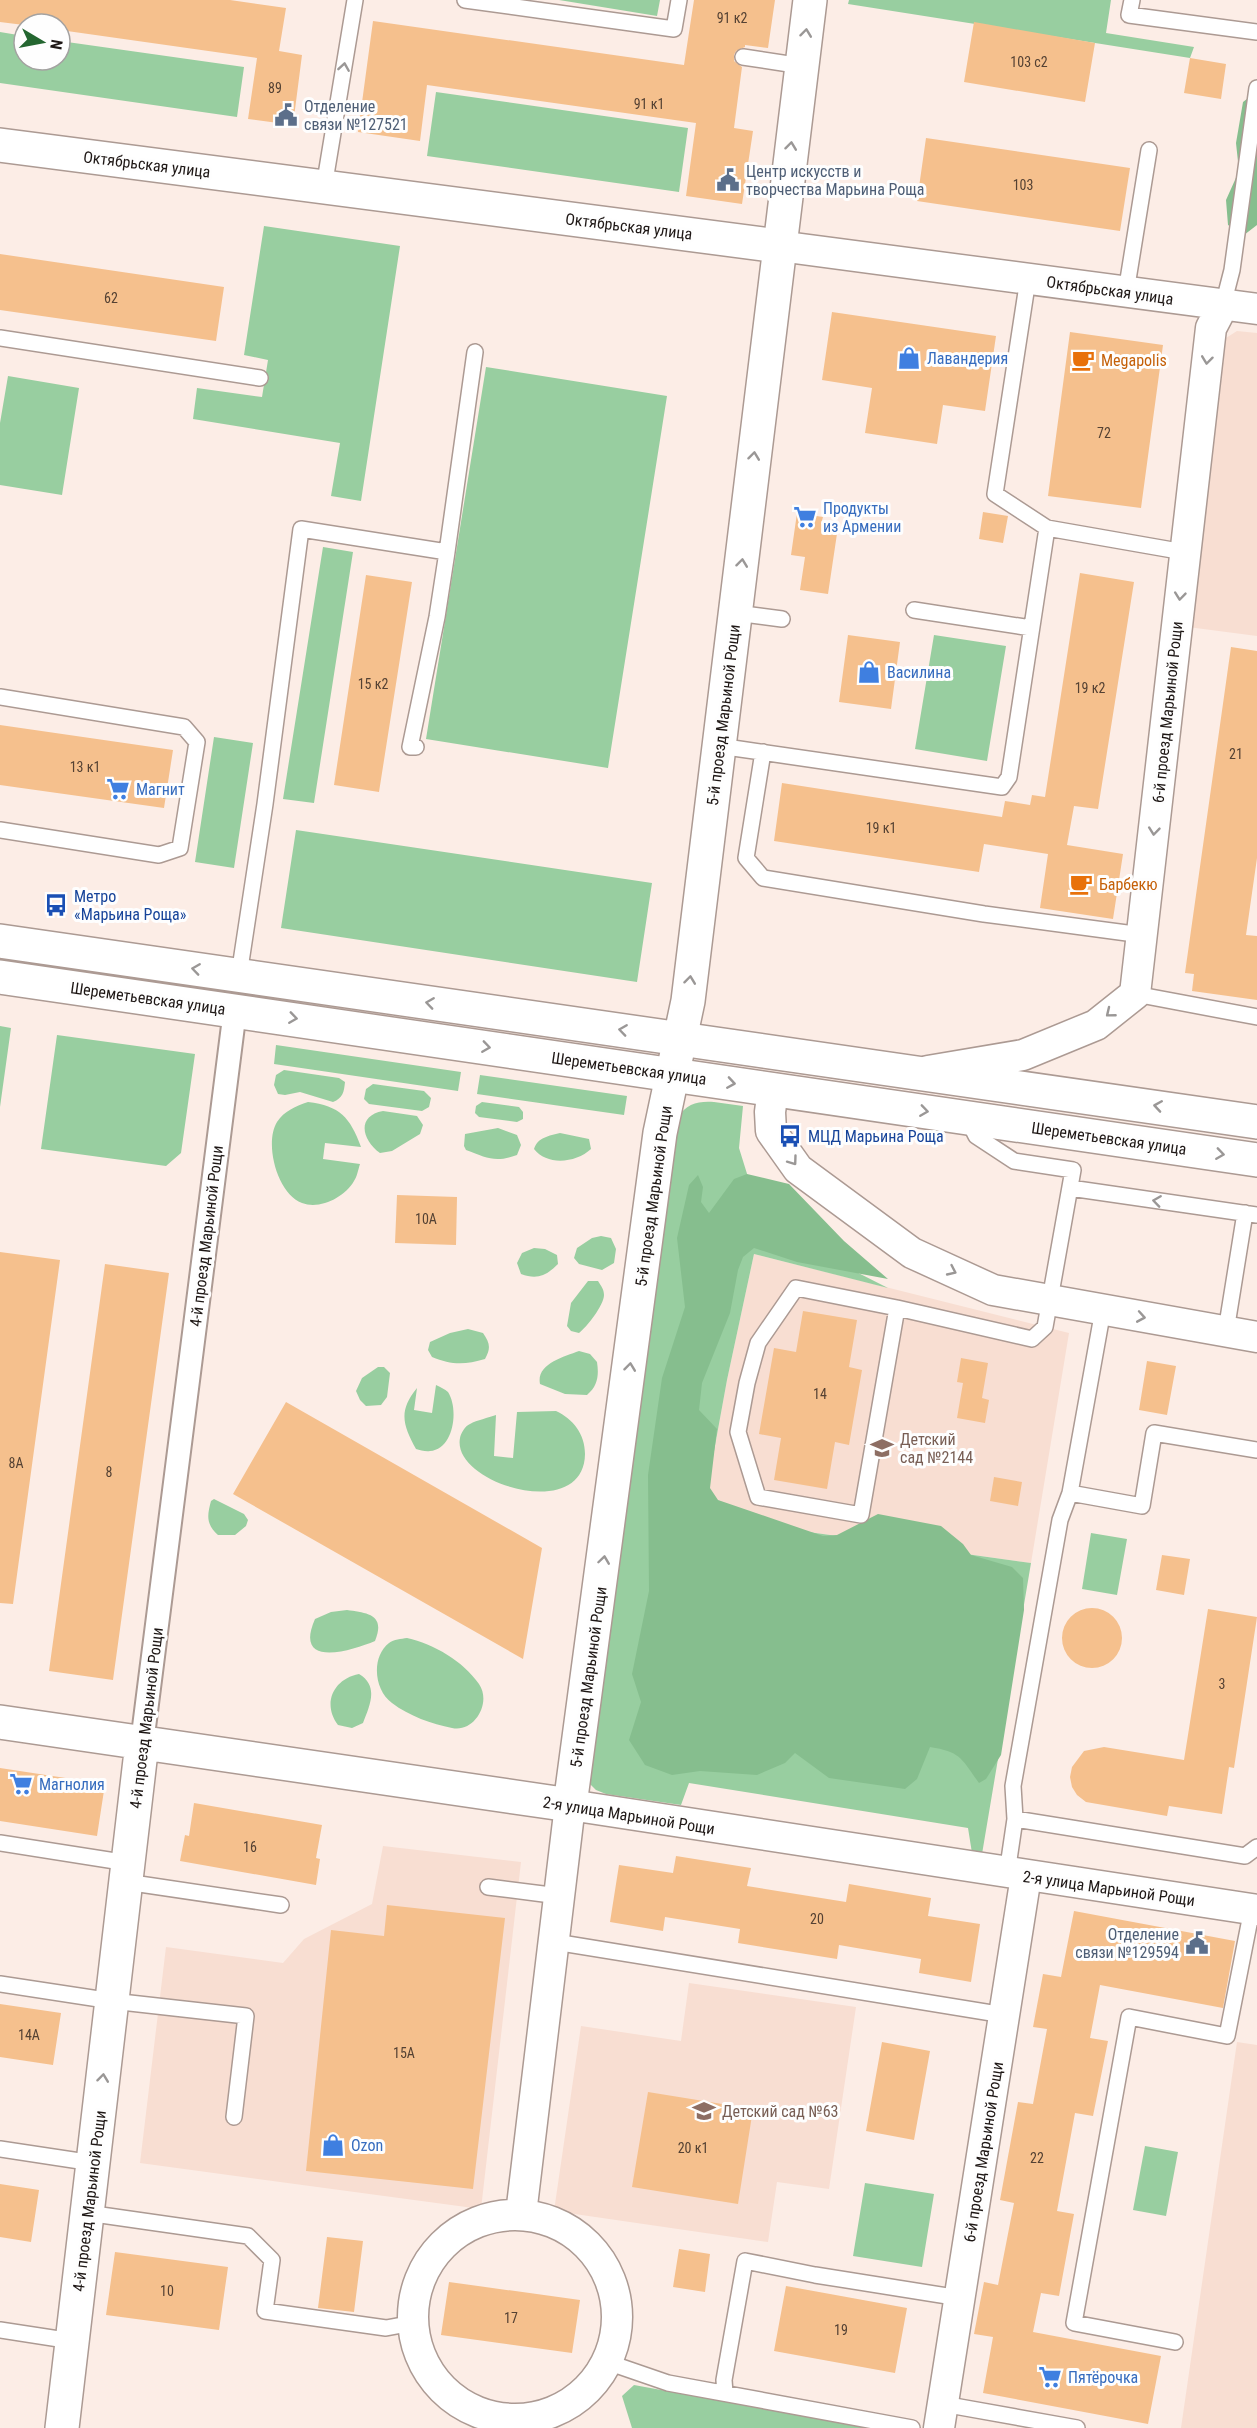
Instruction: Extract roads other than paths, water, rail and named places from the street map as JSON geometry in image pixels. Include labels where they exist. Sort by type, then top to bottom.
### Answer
[{"type":"street","name":"5-й проезд Марьиной Рощи","points":[[521,2214],[570,1806],[660,1134],[688,1001],[810,0]]},
{"type":"street","name":"Октябрьская улица","points":[[0,145],[1257,309]]},
{"type":"street","name":"6-й проезд Марьиной Рощи","points":[[1134,994],[1211,328],[1223,305]]},
{"type":"street","points":[[0,940],[1257,1122]]},
{"type":"street","name":"Шереметьевская улица","points":[[0,977],[1257,1160]]},
{"type":"street","points":[[922,1072],[1023,1055],[1096,1025],[1134,994]]},
{"type":"street","name":"4-й проезд Марьиной Рощи","points":[[62,2428],[142,1743],[236,1010]]},
{"type":"street","points":[[773,1089],[770,1112],[771,1131],[798,1168],[912,1253],[993,1290],[1257,1337]]},
{"type":"street","name":"2-я улица Марьиной Рощи","points":[[0,1722],[1255,1909]]},
{"type":"street","name":"6-й проезд Марьиной Рощи","points":[[941,2416],[1004,2015],[1017,1874]]},
{"type":"street","points":[[521,2214],[554,2221],[582,2239],[603,2265],[615,2296],[616,2330],[607,2362],[594,2382],[576,2399],[554,2411],[505,2424],[476,2412],[449,2396],[429,2373],[416,2345],[412,2315],[417,2284],[440,2246],[477,2221],[521,2214]]},
{"type":"lane","points":[[324,187],[355,0]]},
{"type":"lane","points":[[465,0],[674,29],[679,0]]},
{"type":"lane","points":[[1132,0],[1129,15],[1257,32]]},
{"type":"lane","points":[[743,57],[801,66]]},
{"type":"lane","points":[[1223,305],[1232,270],[1257,88]]},
{"type":"lane","points":[[1126,292],[1149,150]]},
{"type":"lane","points":[[1028,279],[995,494],[1047,528],[1184,552]]},
{"type":"lane","points":[[0,338],[260,378]]},
{"type":"lane","points":[[416,747],[410,747],[437,617],[475,352]]},
{"type":"lane","points":[[719,746],[1002,787],[1009,777],[1047,528]]},
{"type":"lane","points":[[239,975],[266,804],[302,529],[447,552]]},
{"type":"lane","points":[[915,610],[1031,628]]},
{"type":"lane","points":[[736,613],[782,619]]},
{"type":"lane","points":[[0,697],[184,727],[197,742],[180,848],[159,855],[0,830]]},
{"type":"lane","points":[[763,752],[746,858],[763,878],[972,912],[1142,935]]},
{"type":"lane","points":[[1134,994],[1257,1017]]},
{"type":"lane","points":[[897,1308],[861,1515],[758,1497],[738,1432],[758,1343],[796,1288],[897,1308],[1032,1339],[1045,1327],[1073,1170],[1014,1161],[976,1136],[966,1117]]},
{"type":"lane","points":[[1070,1188],[1251,1214],[1226,1331]]},
{"type":"lane","points":[[1017,1874],[1013,1786],[1060,1520],[1070,1493],[1103,1310]]},
{"type":"lane","points":[[1070,1493],[1142,1506],[1154,1433],[1257,1450]]},
{"type":"lane","points":[[1015,1819],[1245,1856],[1257,1847]]},
{"type":"lane","points":[[0,1843],[127,1873],[281,1905]]},
{"type":"lane","points":[[488,1887],[560,1896]]},
{"type":"lane","points":[[1175,2342],[1074,2323],[1129,2017],[1227,2037],[1255,1909]]},
{"type":"lane","points":[[555,1942],[1004,2015]]},
{"type":"lane","points":[[0,1984],[112,2001],[246,2016],[234,2117]]},
{"type":"lane","points":[[0,2149],[93,2163]]},
{"type":"lane","points":[[87,2213],[248,2236],[272,2260],[265,2311],[386,2328],[413,2323]]},
{"type":"lane","points":[[725,2393],[724,2380],[745,2261],[815,2275],[960,2298]]},
{"type":"lane","points":[[0,2330],[72,2341]]},
{"type":"lane","points":[[607,2362],[668,2383],[912,2428]]},
{"type":"lane","points":[[941,2416],[1077,2428]]},
{"type":"place","name":"Отделение связи №127521","points":[[286,115]]},
{"type":"place","name":"Центр искусств и творчества Марьина Роща","points":[[728,180]]},
{"type":"place","name":"Лавандерия","points":[[909,358]]},
{"type":"place","name":"Megapolis","points":[[1083,360]]},
{"type":"place","name":"Продукты из Армении","points":[[805,517]]},
{"type":"place","name":"Василина","points":[[869,672]]},
{"type":"place","name":"Магнит","points":[[118,789]]},
{"type":"place","name":"Барбекю","points":[[1081,884]]},
{"type":"place","name":"Метро «Марьина Роща»","points":[[56,905]]},
{"type":"place","name":"МЦД Марьина Роща","points":[[790,1136]]},
{"type":"place","name":"Детский сад №2144","points":[[882,1448]]},
{"type":"place","name":"Магнолия","points":[[21,1784]]},
{"type":"place","name":"Отделение связи №129594","points":[[1197,1943]]},
{"type":"place","name":"Детский сад №63","points":[[704,2111]]},
{"type":"place","name":"Ozon","points":[[333,2145]]},
{"type":"place","name":"Пятёрочка","points":[[1050,2377]]}]
